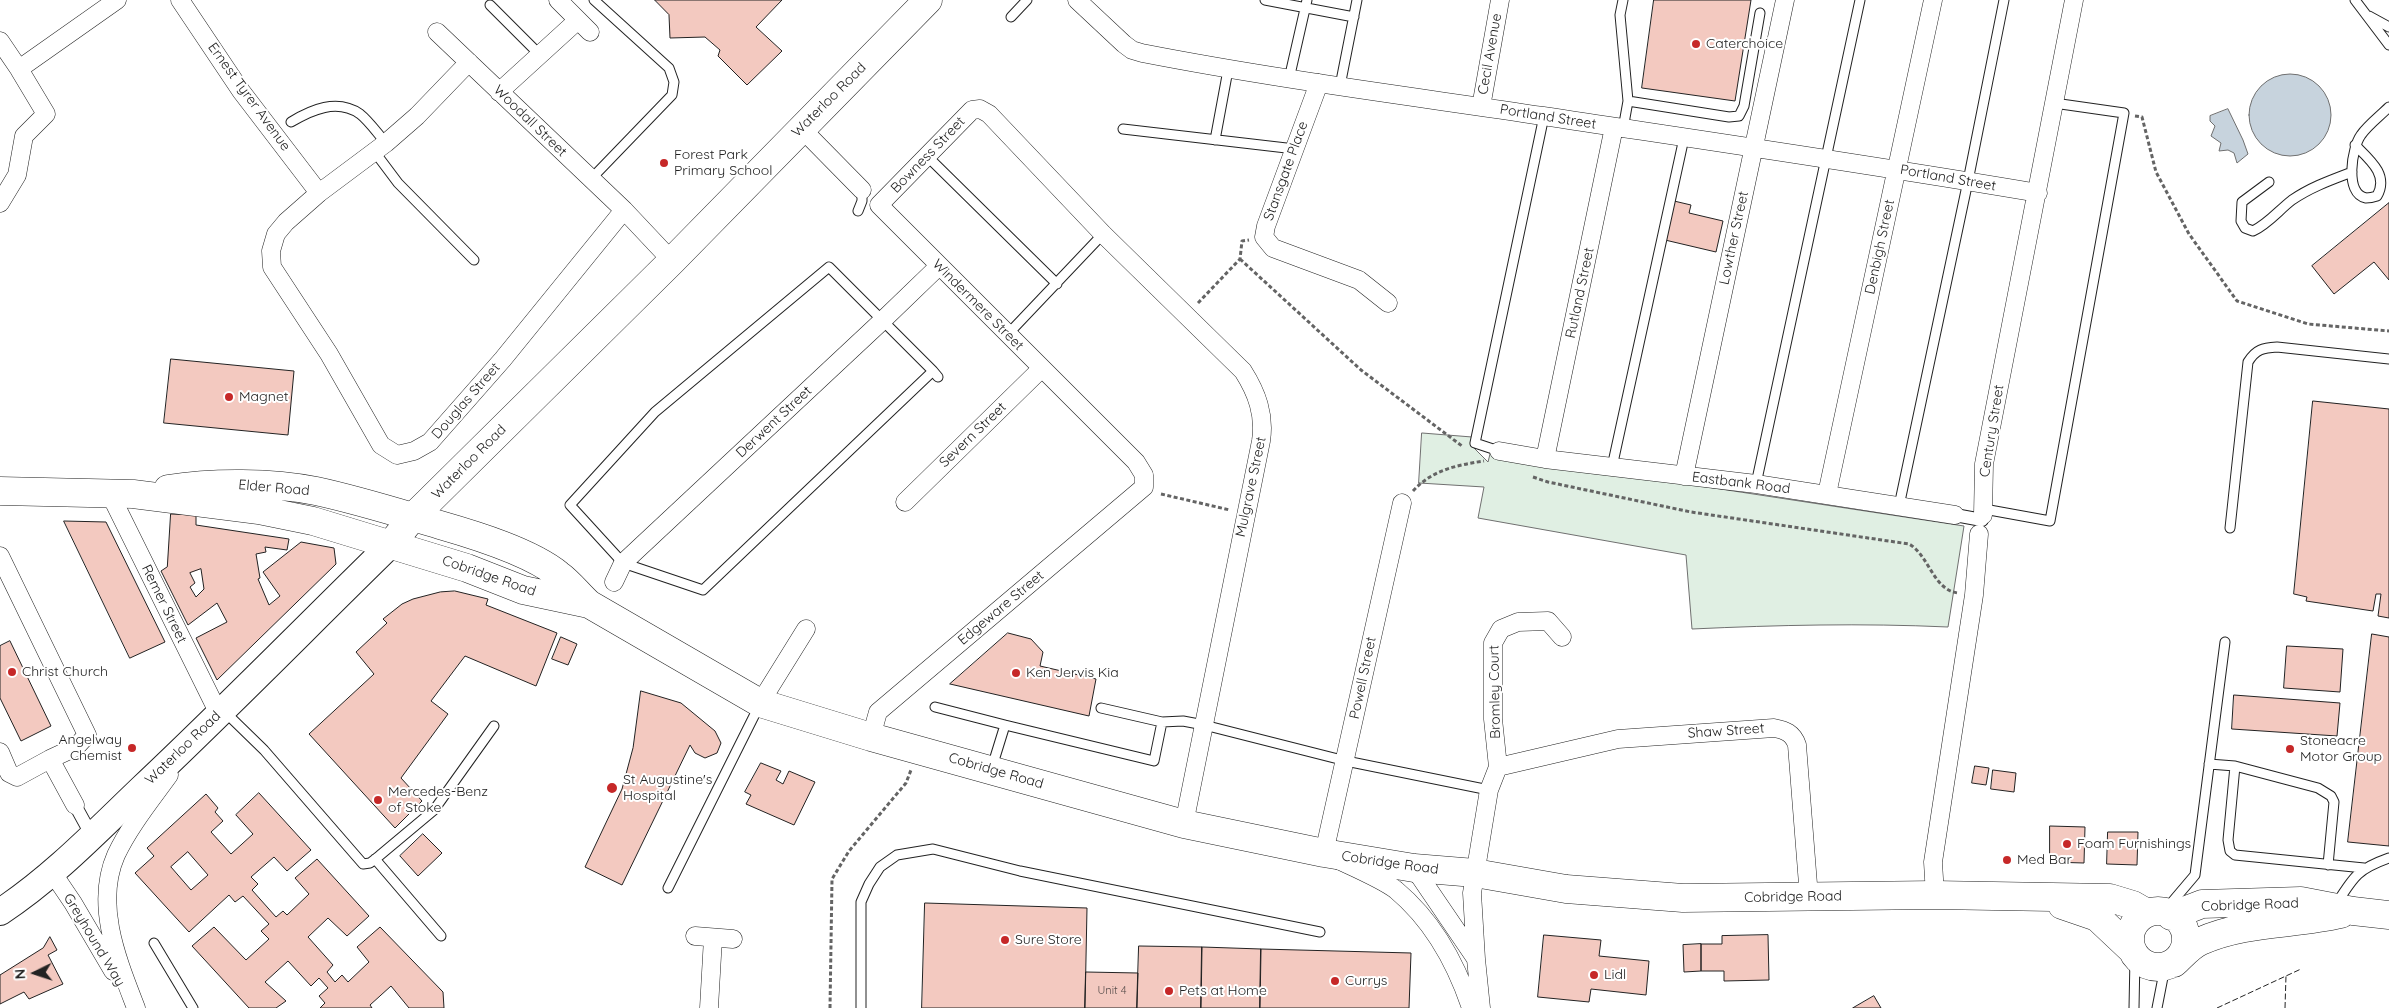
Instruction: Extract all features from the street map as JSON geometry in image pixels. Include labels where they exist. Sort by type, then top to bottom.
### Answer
[{"type":"highway","name":"Waterloo Road","points":[[391,544],[413,517],[672,261],[928,0]]},
{"type":"highway","name":"Elder Road","points":[[122,494],[199,484],[276,487],[314,491],[413,517]]},
{"type":"highway","name":"Elder Road","points":[[0,491],[122,494],[259,510],[313,521],[391,544]]},
{"type":"highway","name":"Cobridge Road","points":[[413,517],[472,534],[516,551],[558,574],[589,604],[760,703],[871,737],[1184,824],[1324,853],[1414,868],[1475,873],[1566,889],[1683,898],[1935,895],[2110,898],[2161,914],[2202,904],[2301,901],[2334,913]]},
{"type":"highway","name":"Cobridge Road","points":[[391,544],[467,568],[523,590],[589,604]]},
{"type":"highway","name":"Cobridge Road","points":[[2038,898],[2097,917],[2133,953]]},
{"type":"highway","name":"Cobridge Road","points":[[2169,965],[2200,942],[2263,924],[2334,913],[2389,915]]},
{"type":"highway","points":[[2334,913],[2389,933]]},
{"type":"highway","points":[[2161,914],[2177,919],[2185,933],[2185,946],[2180,956],[2169,965],[2149,966],[2133,953],[2130,936],[2132,926],[2138,918],[2161,914]]},
{"type":"main road","name":"Waterloo Road","points":[[0,912],[52,872],[92,836],[195,738],[391,544]]},
{"type":"street","points":[[19,69],[117,0]]},
{"type":"street","points":[[499,92],[540,55],[584,26],[558,0]]},
{"type":"street","name":"Portland Street","points":[[1077,0],[1132,50],[1228,70],[1544,116],[1826,160],[1896,168],[2038,193]]},
{"type":"street","name":"Cecil Avenue","points":[[1481,107],[1500,0]]},
{"type":"street","name":"Lowther Street","points":[[1684,476],[1752,148],[1785,0]]},
{"type":"street","name":"Denbigh Street","points":[[1827,494],[1933,0]]},
{"type":"street","name":"Century Street","points":[[1935,895],[1933,862],[1974,595],[1982,519],[1984,464],[2074,0]]},
{"type":"street","name":"Ernest Tyrer Avenue","points":[[185,1],[241,91],[319,193]]},
{"type":"street","name":"Woodall Street","points":[[437,32],[624,210]]},
{"type":"street","points":[[0,41],[46,114],[24,136],[17,175],[0,203]]},
{"type":"street","points":[[319,193],[380,147],[417,116],[469,62]]},
{"type":"street","name":"Stansgate Place","points":[[1318,83],[1266,226],[1264,237],[1273,248],[1359,280],[1388,303]]},
{"type":"street","name":"Bowness Street","points":[[879,205],[972,110],[980,109]]},
{"type":"street","name":"Mulgrave Street","points":[[980,109],[989,114],[1103,234],[1242,371],[1253,387],[1260,406],[1263,426],[1184,824]]},
{"type":"street","name":"Windermere Street","points":[[801,128],[1136,462],[1144,475],[1144,487]]},
{"type":"street","name":"Rutland Street","points":[[1545,459],[1619,128]]},
{"type":"street","name":"Douglas Street","points":[[319,193],[286,222],[276,234],[271,251],[272,267],[329,354],[381,445],[397,455],[414,451],[430,442],[503,358],[624,210]]},
{"type":"street","points":[[624,210],[672,261]]},
{"type":"street","name":"Derwent Street","points":[[614,582],[623,563],[883,320],[938,266]]},
{"type":"street","name":"Severn Street","points":[[905,502],[1042,368]]},
{"type":"street","name":"Eastbank Road","points":[[1492,456],[1545,459],[1756,484],[1982,519]]},
{"type":"street","name":"Edgeware Street","points":[[871,737],[878,712],[1144,487]]},
{"type":"street","name":"Remer Street","points":[[122,494],[221,712]]},
{"type":"street","name":"Powell Street","points":[[1324,853],[1402,503]]},
{"type":"street","points":[[0,556],[87,735],[76,747],[17,776],[9,773],[0,752]]},
{"type":"street","name":"Bromley Court","points":[[1498,767],[1493,719],[1492,643],[1501,629],[1518,622],[1548,621],[1562,636]]},
{"type":"street","points":[[760,703],[806,629]]},
{"type":"street","name":"Shaw Street","points":[[1498,767],[1618,739],[1774,728],[1784,730],[1794,738],[1797,745],[1809,897]]},
{"type":"street","name":"Greyhound Way","points":[[135,1008],[113,949],[108,912],[109,886],[116,856],[142,812],[195,738]]},
{"type":"street","points":[[50,759],[92,836]]},
{"type":"street","points":[[1481,1008],[1472,894],[1489,790],[1498,767]]},
{"type":"street","points":[[1324,853],[1395,889],[1431,925],[1463,983],[1471,1008]]},
{"type":"street","points":[[1414,868],[1476,959]]},
{"type":"street","name":"Greyhound Way","points":[[52,872],[73,903],[135,1008]]},
{"type":"street","points":[[695,936],[733,938]]},
{"type":"street","points":[[709,1008],[713,938]]},
{"type":"lane","points":[[591,179],[672,95],[674,82],[669,68],[594,0]]},
{"type":"lane","points":[[1011,17],[1027,0]]},
{"type":"lane","points":[[1265,0],[1306,4],[1354,18]]},
{"type":"lane","points":[[1340,86],[1357,0]]},
{"type":"lane","points":[[1619,128],[1628,100],[1620,15],[1623,0]]},
{"type":"lane","points":[[1756,484],[1860,0]]},
{"type":"lane","points":[[1899,506],[1968,181],[2004,0]]},
{"type":"lane","points":[[2355,0],[2389,45]]},
{"type":"lane","points":[[1289,79],[1306,4]]},
{"type":"lane","points":[[490,5],[540,55]]},
{"type":"lane","points":[[1628,100],[1729,117],[1739,116],[1744,106],[1760,13]]},
{"type":"lane","points":[[2366,15],[2389,27]]},
{"type":"lane","points":[[1215,140],[1228,70]]},
{"type":"lane","points":[[1982,519],[2050,521],[2124,114],[2054,103]]},
{"type":"lane","points":[[2355,145],[2381,170],[2384,179],[2383,189],[2377,196],[2365,198],[2357,193],[2353,185],[2352,172],[2355,145],[2361,134],[2389,107]]},
{"type":"lane","points":[[291,122],[312,109],[343,108],[359,114],[380,147],[398,182],[474,260]]},
{"type":"lane","points":[[1492,456],[1475,443],[1544,116]]},
{"type":"lane","points":[[1122,129],[1295,149]]},
{"type":"lane","points":[[1612,467],[1684,138]]},
{"type":"lane","points":[[927,156],[1057,284]]},
{"type":"lane","points":[[2269,182],[2242,202],[2241,221],[2245,228],[2253,231],[2262,227],[2292,200],[2313,187],[2352,172]]},
{"type":"lane","points":[[858,211],[862,201],[862,190]]},
{"type":"lane","points":[[1008,333],[1103,234]]},
{"type":"lane","points":[[829,267],[883,320],[936,374],[703,590],[623,563],[570,504],[655,412],[829,267]]},
{"type":"lane","points":[[2230,528],[2248,362],[2254,352],[2265,348],[2278,347],[2389,359]]},
{"type":"lane","points":[[2161,914],[2195,875],[2225,642]]},
{"type":"lane","points":[[668,888],[760,703]]},
{"type":"lane","points":[[935,707],[1154,761],[1162,722]]},
{"type":"lane","points":[[1101,708],[1162,722],[1183,721],[1204,725],[1346,760],[1489,790]]},
{"type":"lane","points":[[221,712],[264,750],[363,864],[370,863],[434,810],[494,726]]},
{"type":"lane","points":[[991,770],[1005,725]]},
{"type":"lane","points":[[2209,764],[2235,766],[2318,788],[2331,796],[2334,802],[2328,865]]},
{"type":"lane","points":[[2235,766],[2228,840],[2228,846],[2234,855],[2364,868]]},
{"type":"lane","points":[[861,1008],[861,902],[869,884],[880,867],[897,855],[933,848],[1020,870],[1320,932]]},
{"type":"lane","points":[[2334,913],[2355,875],[2364,868],[2389,858]]},
{"type":"lane","points":[[375,859],[441,936]]},
{"type":"lane","points":[[154,943],[193,1008]]},
{"type":"lane","points":[[2133,953],[2134,1008]]},
{"type":"lane","points":[[2157,1008],[2169,965]]},
{"type":"path","points":[[2124,114],[2142,117],[2156,172],[2189,234],[2237,301],[2308,324],[2389,331]]},
{"type":"path","points":[[1186,316],[1240,260],[1242,241],[1264,237]]},
{"type":"path","points":[[1402,503],[1424,479],[1442,470],[1492,456]]},
{"type":"path","points":[[1144,487],[1167,496],[1245,513]]},
{"type":"path","points":[[830,1008],[832,878],[849,851],[906,783],[919,750]]},
{"type":"green space","points":[[1422,433],[1472,437],[1471,445],[1488,462],[1490,454],[1964,526],[1948,627],[1820,625],[1692,629],[1686,555],[1478,518],[1484,487],[1419,483]]},
{"type":"shaded area","points":[[2290,74],[2306,77],[2319,86],[2328,99],[2331,115],[2328,131],[2319,144],[2306,153],[2290,156],[2274,153],[2261,144],[2252,131],[2249,115],[2252,99],[2261,86],[2274,77]]},
{"type":"shaded area","points":[[2228,109],[2248,154],[2237,163],[2234,153],[2228,150],[2219,151],[2221,143],[2211,136],[2215,126],[2210,121],[2210,116]]},
{"type":"building","points":[[655,0],[782,0],[756,27],[782,51],[747,85],[718,56],[720,50],[705,37],[670,38],[669,15]]},
{"type":"building","name":"Caterchoice","points":[[1654,0],[1751,0],[1735,101],[1642,88]]},
{"type":"building","points":[[1674,201],[1691,205],[1689,213],[1723,221],[1716,252],[1665,240]]},
{"type":"building","points":[[2389,203],[2389,280],[2374,262],[2334,294],[2312,266]]},
{"type":"building","name":"Magnet","points":[[171,359],[294,371],[288,435],[164,423]]},
{"type":"building","points":[[2313,401],[2389,409],[2389,618],[2378,616],[2381,594],[2376,594],[2373,611],[2306,601],[2307,597],[2294,594]]},
{"type":"building","points":[[171,514],[196,515],[196,525],[289,539],[287,550],[265,547],[266,552],[256,554],[260,578],[258,579],[269,605],[280,596],[263,572],[301,542],[334,548],[336,564],[217,680],[196,638],[227,622],[217,603],[188,625],[161,571],[167,567]],"holes":[[[201,569],[204,589],[196,597],[190,587],[195,583],[190,573]]]},
{"type":"building","points":[[64,521],[106,522],[165,642],[130,658]]},
{"type":"building","points":[[455,591],[488,599],[486,605],[557,633],[536,686],[465,656],[431,701],[448,714],[401,778],[422,801],[395,828],[309,734],[374,674],[356,652],[387,623],[383,619],[402,604],[413,599],[440,592]]},
{"type":"building","name":"Ken Jervis Kia","points":[[1008,633],[1031,639],[1043,652],[1040,666],[1096,679],[1089,716],[950,684]]},
{"type":"building","points":[[2372,634],[2389,637],[2389,846],[2348,842]]},
{"type":"building","points":[[561,637],[577,644],[568,665],[552,659]]},
{"type":"building","name":"Christ Church","points":[[10,641],[51,726],[21,741],[0,698],[0,646]]},
{"type":"building","points":[[2287,646],[2343,649],[2340,692],[2284,688]]},
{"type":"building","points":[[641,691],[681,703],[715,731],[721,743],[717,753],[705,758],[695,753],[690,745],[622,885],[585,867],[622,789],[633,748]]},
{"type":"building","points":[[2234,695],[2340,703],[2337,736],[2232,729]]},
{"type":"building","points":[[761,763],[781,771],[776,780],[783,784],[789,771],[815,782],[794,825],[746,804],[751,795],[745,792]]},
{"type":"building","points":[[1975,766],[1989,768],[1986,785],[1972,783]]},
{"type":"building","points":[[1993,770],[2016,773],[2014,792],[1991,789]]},
{"type":"building","points":[[259,793],[311,850],[287,871],[274,857],[251,877],[258,884],[252,890],[276,917],[283,911],[287,915],[309,894],[295,878],[317,859],[369,916],[347,936],[328,918],[308,937],[333,965],[327,972],[335,982],[342,975],[348,982],[369,962],[357,947],[380,927],[443,992],[444,1008],[409,1008],[391,986],[370,1005],[372,1008],[320,1008],[325,1003],[319,996],[328,988],[319,978],[311,986],[288,961],[265,982],[286,1001],[276,1008],[249,1008],[192,946],[214,927],[246,960],[269,939],[261,931],[269,924],[243,896],[235,902],[229,895],[189,932],[135,873],[154,856],[147,848],[206,794],[218,808],[215,812],[223,821],[211,832],[231,854],[253,834],[236,815]],"holes":[[[188,852],[208,875],[191,890],[171,867]]]},
{"type":"building","name":"Foam Furnishings","points":[[2050,826],[2085,827],[2084,863],[2050,862]]},
{"type":"building","points":[[2108,832],[2138,832],[2137,865],[2107,864]]},
{"type":"building","points":[[423,834],[442,853],[418,876],[400,856]]},
{"type":"building","name":"Sure Store","points":[[925,903],[1087,908],[1085,1008],[922,1008]]},
{"type":"building","name":"Lidl","points":[[1544,935],[1601,940],[1599,956],[1649,961],[1646,995],[1591,989],[1589,1002],[1538,997]]},
{"type":"building","points":[[1768,935],[1769,980],[1724,981],[1724,971],[1701,971],[1701,944],[1722,944],[1722,936]]},
{"type":"building","points":[[50,937],[57,950],[48,955],[63,984],[29,999],[24,992],[0,1004],[0,975],[43,948]]},
{"type":"building","points":[[1701,944],[1701,971],[1684,972],[1683,945]]},
{"type":"building","name":"Pets at Home","points":[[1139,946],[1202,947],[1201,1008],[1137,1008]]},
{"type":"building","points":[[1202,947],[1261,949],[1260,1008],[1201,1008]]},
{"type":"building","name":"Currys","points":[[1261,949],[1411,953],[1409,1008],[1260,1008]]},
{"type":"building","points":[[1086,972],[1138,973],[1137,1008],[1085,1008]]},
{"type":"building","points":[[1874,996],[1881,1008],[1853,1008]]},
{"type":"fence","points":[[2217,1008],[2301,969]]},
{"type":"fence","points":[[2285,1008],[2286,976]]},
{"type":"place","name":"Caterchoice","points":[[1696,44]]},
{"type":"place","name":"Forest Park Primary School","points":[[664,163]]},
{"type":"place","name":"Magnet","points":[[229,397]]},
{"type":"place","name":"Christ Church","points":[[12,672]]},
{"type":"place","name":"Ken Jervis Kia","points":[[1016,673]]},
{"type":"place","name":"Angelway Chemist","points":[[132,748]]},
{"type":"place","name":"Stoneacre Motor Group","points":[[2290,749]]},
{"type":"place","name":"St Augustine's Hospital","points":[[612,788]]},
{"type":"place","name":"Mercedes-Benz of Stoke","points":[[378,800]]},
{"type":"place","name":"Foam Furnishings","points":[[2067,844]]},
{"type":"place","name":"Med Bar","points":[[2007,860]]},
{"type":"place","name":"Sure Store","points":[[1005,940]]},
{"type":"place","name":"Lidl","points":[[1594,975]]},
{"type":"place","name":"Currys","points":[[1335,981]]},
{"type":"place","name":"Pets at Home","points":[[1169,991]]}]
